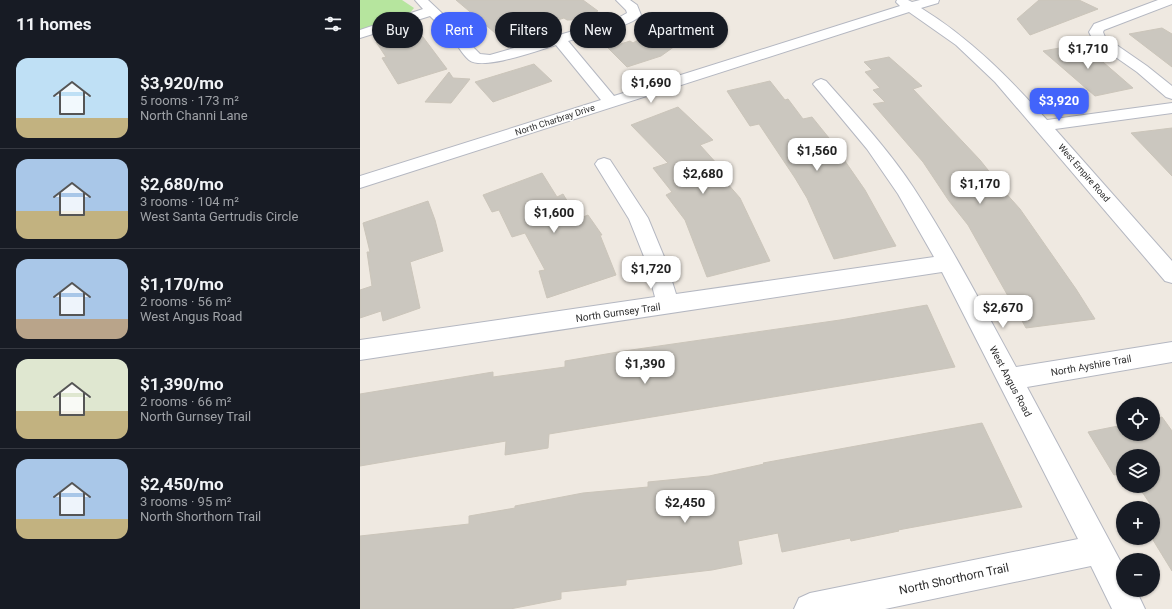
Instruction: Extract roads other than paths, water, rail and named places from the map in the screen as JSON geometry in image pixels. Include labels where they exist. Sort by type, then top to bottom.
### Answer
[{"type":"street","points":[[421,0],[458,37],[466,49],[476,58],[491,59],[528,48]]},
{"type":"street","points":[[562,38],[622,22],[634,15],[632,8],[622,0]]},
{"type":"street","name":"North Charbray Drive","points":[[360,182],[611,102],[905,4],[933,0]]},
{"type":"street","points":[[1170,0],[1099,27],[1096,32],[1099,39],[1142,69],[1172,94]]},
{"type":"street","name":"West Empire Road","points":[[905,4],[958,38],[986,64],[1043,126],[1172,275]]},
{"type":"street","points":[[360,34],[432,11]]},
{"type":"street","points":[[562,43],[611,102]]},
{"type":"street","name":"West Angus Road","points":[[821,84],[873,145],[906,191],[948,263],[1010,379],[1129,609]]},
{"type":"street","points":[[1043,126],[1172,108]]},
{"type":"street","points":[[604,164],[638,218],[655,259],[668,305]]},
{"type":"street","name":"North Gurnsey Trail","points":[[360,350],[948,263]]},
{"type":"street","name":"North Ayshire Trail","points":[[1010,379],[1172,352]]},
{"type":"street","name":"North Shorthorn Trail","points":[[810,609],[1098,550]]}]
